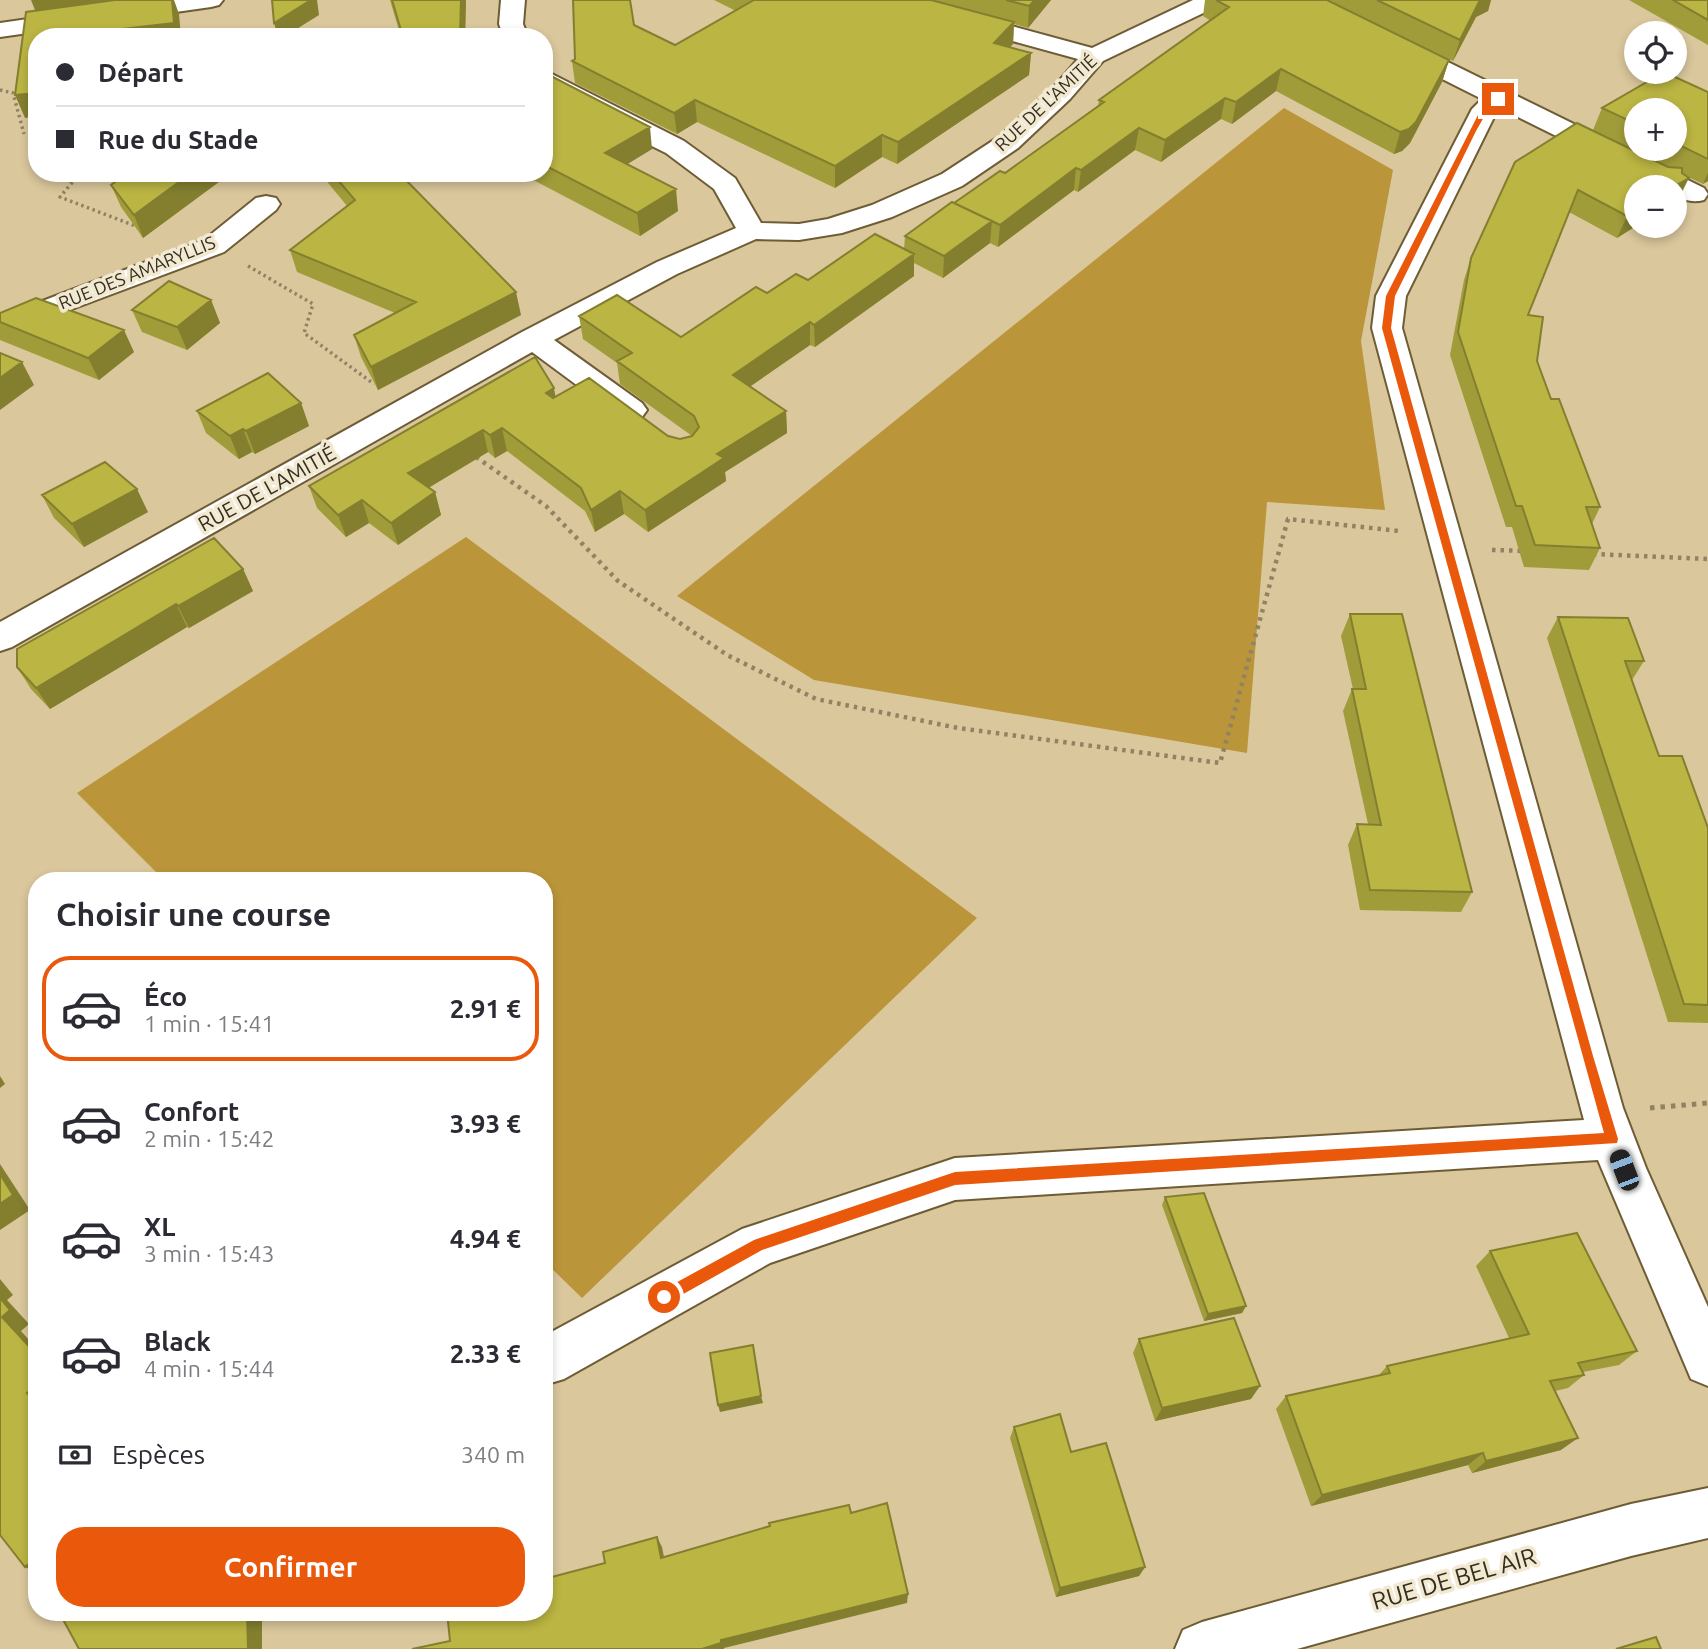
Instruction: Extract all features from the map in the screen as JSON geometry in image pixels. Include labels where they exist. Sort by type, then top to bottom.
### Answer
[{"type":"street","points":[[0,30],[211,0]]},
{"type":"street","points":[[513,0],[513,28]]},
{"type":"street","points":[[889,0],[1094,56]]},
{"type":"street","name":"RUE DE L'AMITIÉ","points":[[0,638],[533,339],[667,268],[752,232],[799,232],[832,227],[882,211],[952,180],[1009,142],[1061,94],[1094,56],[1212,0]]},
{"type":"street","points":[[1303,0],[1498,99],[1695,194]]},
{"type":"street","points":[[553,83],[598,110],[676,147],[725,184],[752,232]]},
{"type":"street","points":[[1498,99],[1485,109],[1466,142],[1391,296],[1387,328],[1601,1108],[1708,1362]]},
{"type":"street","name":"RUE DES AMARYLLIS","points":[[0,327],[214,246],[266,204]]},
{"type":"street","points":[[533,339],[651,425]]},
{"type":"street","points":[[553,1359],[758,1245],[955,1179],[1612,1139]]},
{"type":"street","name":"RUE DE BEL AIR","points":[[1202,1649],[1631,1530],[1708,1513]]},
{"type":"path","points":[[0,90],[13,93],[24,134]]},
{"type":"path","points":[[72,182],[60,197],[174,241],[214,246],[313,304],[304,333],[546,506],[618,581],[727,655],[816,699],[958,727],[1220,763],[1288,519],[1536,552]]},
{"type":"path","points":[[1589,554],[1708,559]]},
{"type":"shaded area","points":[[1284,108],[1393,170],[1361,341],[1385,510],[1267,502],[1247,753],[814,680],[677,596]]},
{"type":"shaded area","points":[[466,537],[977,918],[582,1298],[553,1270],[553,872],[156,872],[77,793]]},
{"type":"building","points":[[115,0],[172,0],[174,23],[131,28],[28,28],[28,94],[15,95],[26,12]]},
{"type":"building","points":[[272,0],[311,0],[274,23]]},
{"type":"building","points":[[392,0],[461,0],[460,28],[400,28]]},
{"type":"building","points":[[573,0],[630,0],[634,25],[675,45],[754,0],[931,0],[1014,22],[994,43],[1031,53],[898,142],[882,135],[835,166],[695,100],[674,113],[572,61],[575,59]]},
{"type":"building","points":[[1006,0],[1035,0],[1029,6]]},
{"type":"building","points":[[1216,0],[1327,0],[1449,60],[1416,122],[1409,129],[1400,132],[1281,69],[1236,102],[1225,98],[1165,140],[1139,128],[1081,170],[1076,168],[1000,225],[954,203],[1000,171],[1005,173],[1104,102],[1099,100],[1229,7]]},
{"type":"building","points":[[1377,0],[1480,0],[1460,40]]},
{"type":"building","points":[[1673,0],[1708,0],[1708,20]]},
{"type":"building","points":[[553,77],[650,127],[605,153],[676,189],[637,213],[553,170]]},
{"type":"building","points":[[1687,82],[1708,92],[1708,159],[1687,149],[1687,98],[1624,98],[1624,118],[1602,108],[1643,84]]},
{"type":"building","points":[[1577,123],[1624,146],[1624,161],[1656,161],[1668,167],[1682,168],[1685,175],[1624,175],[1624,214],[1578,190],[1528,315],[1543,317],[1537,361],[1551,399],[1559,399],[1600,507],[1586,507],[1600,548],[1535,545],[1522,506],[1516,506],[1458,332],[1471,258],[1515,162]]},
{"type":"building","points":[[115,182],[179,182],[134,215],[111,185]]},
{"type":"building","points":[[340,182],[408,182],[516,292],[371,367],[354,335],[416,302],[290,250],[355,200]]},
{"type":"building","points":[[952,202],[992,221],[944,256],[905,236]]},
{"type":"building","points":[[875,234],[914,254],[814,325],[810,322],[733,375],[786,411],[717,454],[724,458],[645,510],[620,491],[591,510],[581,488],[502,428],[490,435],[483,430],[408,473],[435,492],[391,523],[362,500],[338,515],[309,486],[535,357],[554,388],[546,393],[553,398],[589,378],[668,436],[680,439],[692,436],[699,427],[694,416],[617,361],[632,353],[579,316],[617,295],[681,337],[756,287],[767,293],[796,274],[808,280]]},
{"type":"building","points":[[169,281],[211,300],[177,327],[132,310]]},
{"type":"building","points":[[36,298],[124,330],[88,358],[0,322],[0,313]]},
{"type":"building","points":[[0,353],[22,362],[0,378]]},
{"type":"building","points":[[268,373],[301,403],[246,431],[243,429],[230,436],[197,411]]},
{"type":"building","points":[[105,462],[137,489],[72,524],[42,495]]},
{"type":"building","points":[[214,538],[243,569],[178,606],[176,604],[36,688],[17,667],[17,649]]},
{"type":"building","points":[[1350,614],[1402,614],[1472,892],[1370,890],[1357,824],[1381,825],[1352,689],[1366,689]]},
{"type":"building","points":[[1558,617],[1628,618],[1644,661],[1625,661],[1659,756],[1682,756],[1708,828],[1708,1005],[1684,1004]]},
{"type":"building","points":[[0,1174],[13,1195],[0,1204]]},
{"type":"building","points":[[1204,1193],[1246,1306],[1208,1314],[1165,1197]]},
{"type":"building","points":[[1577,1233],[1637,1351],[1578,1363],[1584,1375],[1550,1381],[1578,1438],[1486,1461],[1483,1453],[1322,1495],[1286,1396],[1390,1373],[1387,1366],[1529,1334],[1490,1251]]},
{"type":"building","points":[[0,1298],[10,1310],[2,1317],[28,1345],[28,1564],[25,1567],[0,1535]]},
{"type":"building","points":[[1234,1318],[1260,1386],[1162,1408],[1139,1339]]},
{"type":"building","points":[[753,1345],[761,1396],[718,1405],[710,1353]]},
{"type":"building","points":[[1060,1414],[1071,1452],[1106,1443],[1145,1567],[1060,1588],[1014,1427]]},
{"type":"building","points":[[887,1503],[908,1594],[721,1640],[721,1643],[702,1649],[412,1649],[450,1641],[448,1621],[553,1621],[553,1577],[605,1563],[603,1552],[657,1537],[661,1558],[770,1526],[769,1523],[849,1505],[851,1513]]},
{"type":"building","points":[[64,1621],[247,1621],[248,1649],[79,1649]]},
{"type":"building","points":[[1656,1637],[1661,1649],[1616,1649]]},
{"type":"route","points":[[664,1297],[758,1245],[955,1179],[1612,1139],[1601,1108],[1387,328],[1391,296],[1473,131],[1485,109],[1498,99]]}]
